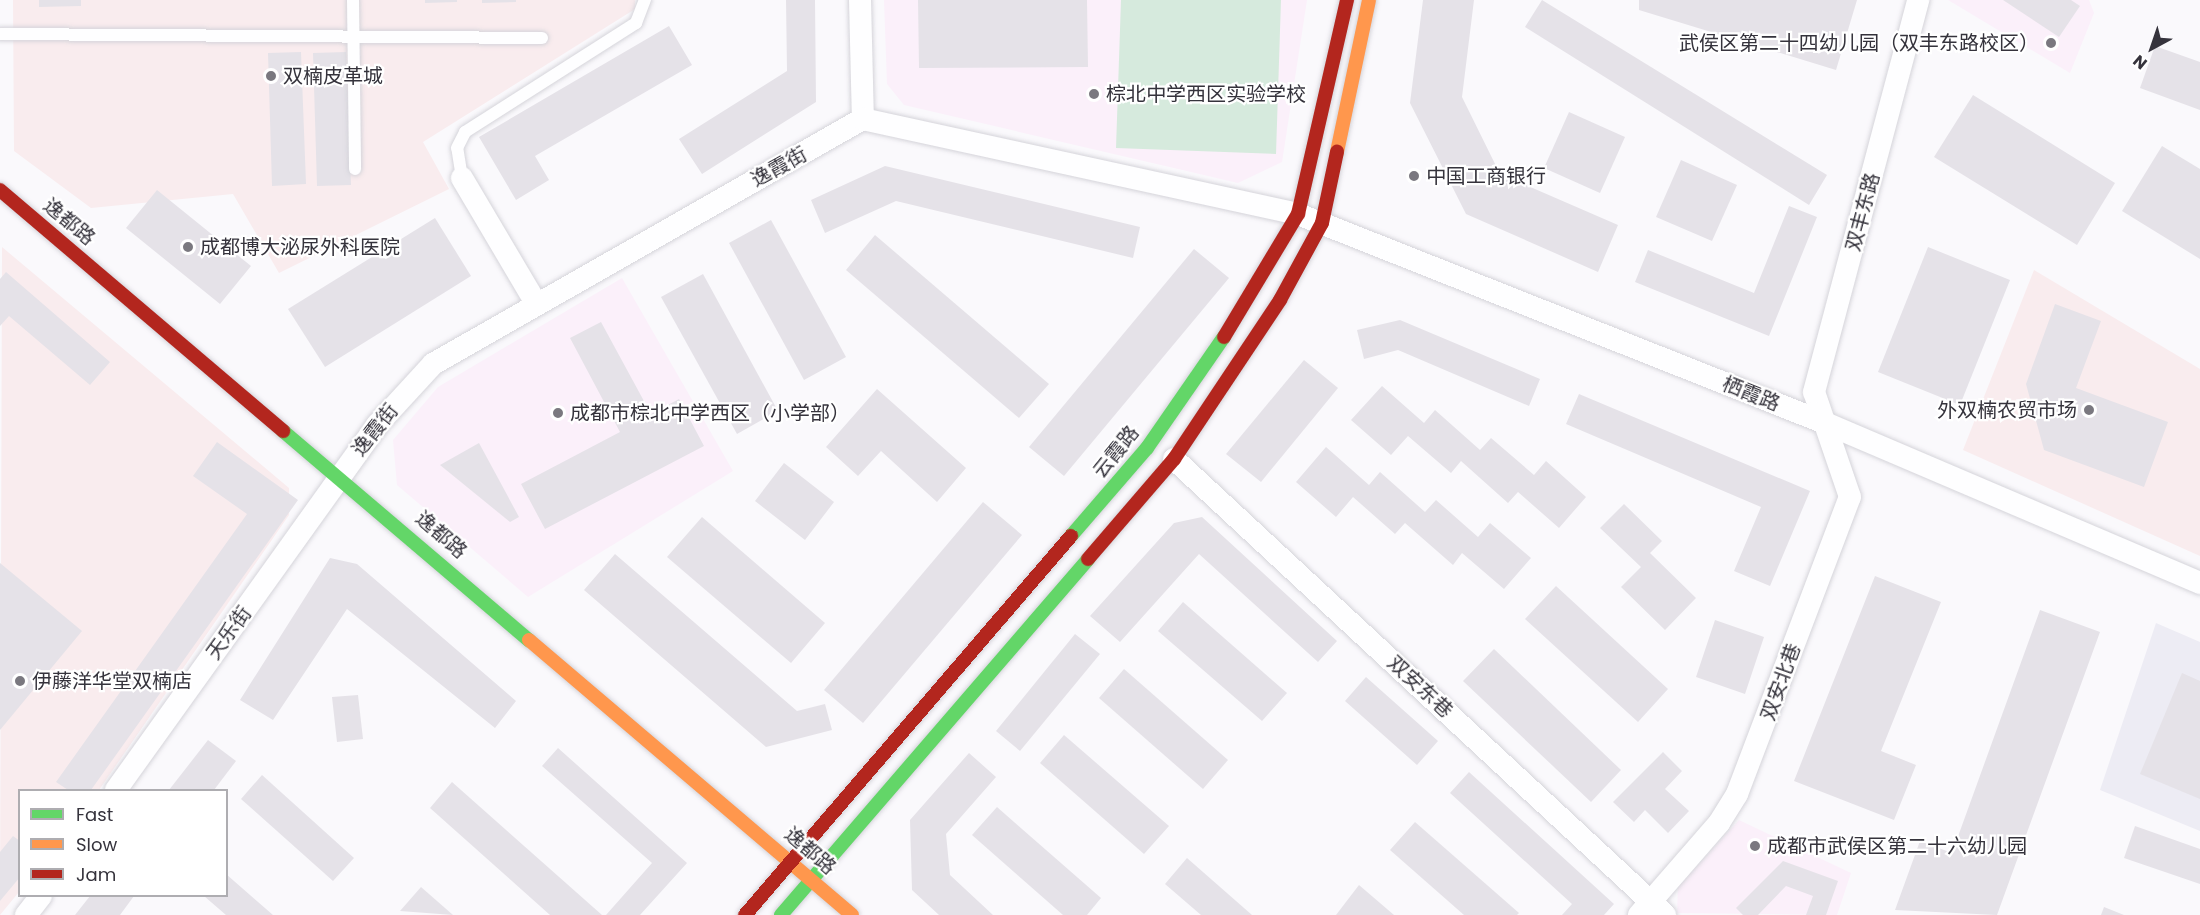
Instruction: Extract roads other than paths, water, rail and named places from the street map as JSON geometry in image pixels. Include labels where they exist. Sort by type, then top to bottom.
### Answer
[{"type":"street","points":[[860,0],[863,119],[1298,214]]},
{"type":"street","name":"云霞路","points":[[745,915],[1147,448],[1260,284],[1298,214],[1347,0]]},
{"type":"street","points":[[781,915],[1174,459],[1280,300],[1322,223],[1369,0]]},
{"type":"street","name":"双丰东路","points":[[1825,423],[1814,392],[1918,0]]},
{"type":"street","name":"逸霞街","points":[[341,475],[377,425],[433,364],[536,303],[863,119]]},
{"type":"street","points":[[462,178],[536,303]]},
{"type":"street","name":"逸都路","points":[[0,190],[341,475],[813,878],[852,915]]},
{"type":"street","name":"栖霞路","points":[[1298,214],[1825,423],[2200,584]]},
{"type":"street","name":"双安北巷","points":[[1652,911],[1719,823],[1737,794],[1850,497],[1825,423]]},
{"type":"street","name":"双安东巷","points":[[1174,459],[1652,911]]},
{"type":"street","name":"天乐街","points":[[117,789],[341,475]]},
{"type":"street","points":[[26,915],[40,897]]},
{"type":"lane","points":[[353,0],[355,169]]},
{"type":"lane","points":[[462,178],[456,148],[465,132],[636,23],[645,0]]},
{"type":"lane","points":[[0,34],[542,38]]},
{"type":"place","name":"武侯区第二十四幼儿园（双丰东路校区）","points":[[2051,43]]},
{"type":"place","name":"双楠皮革城","points":[[271,76]]},
{"type":"place","name":"棕北中学西区实验学校","points":[[1094,94]]},
{"type":"place","name":"中国工商银行","points":[[1414,176]]},
{"type":"place","name":"成都博大泌尿外科医院","points":[[188,247]]},
{"type":"place","name":"外双楠农贸市场","points":[[2089,410]]},
{"type":"place","name":"成都市棕北中学西区（小学部）","points":[[558,413]]},
{"type":"place","name":"伊藤洋华堂双楠店","points":[[20,681]]},
{"type":"place","name":"成都市武侯区第二十六幼儿园","points":[[1755,846]]}]
